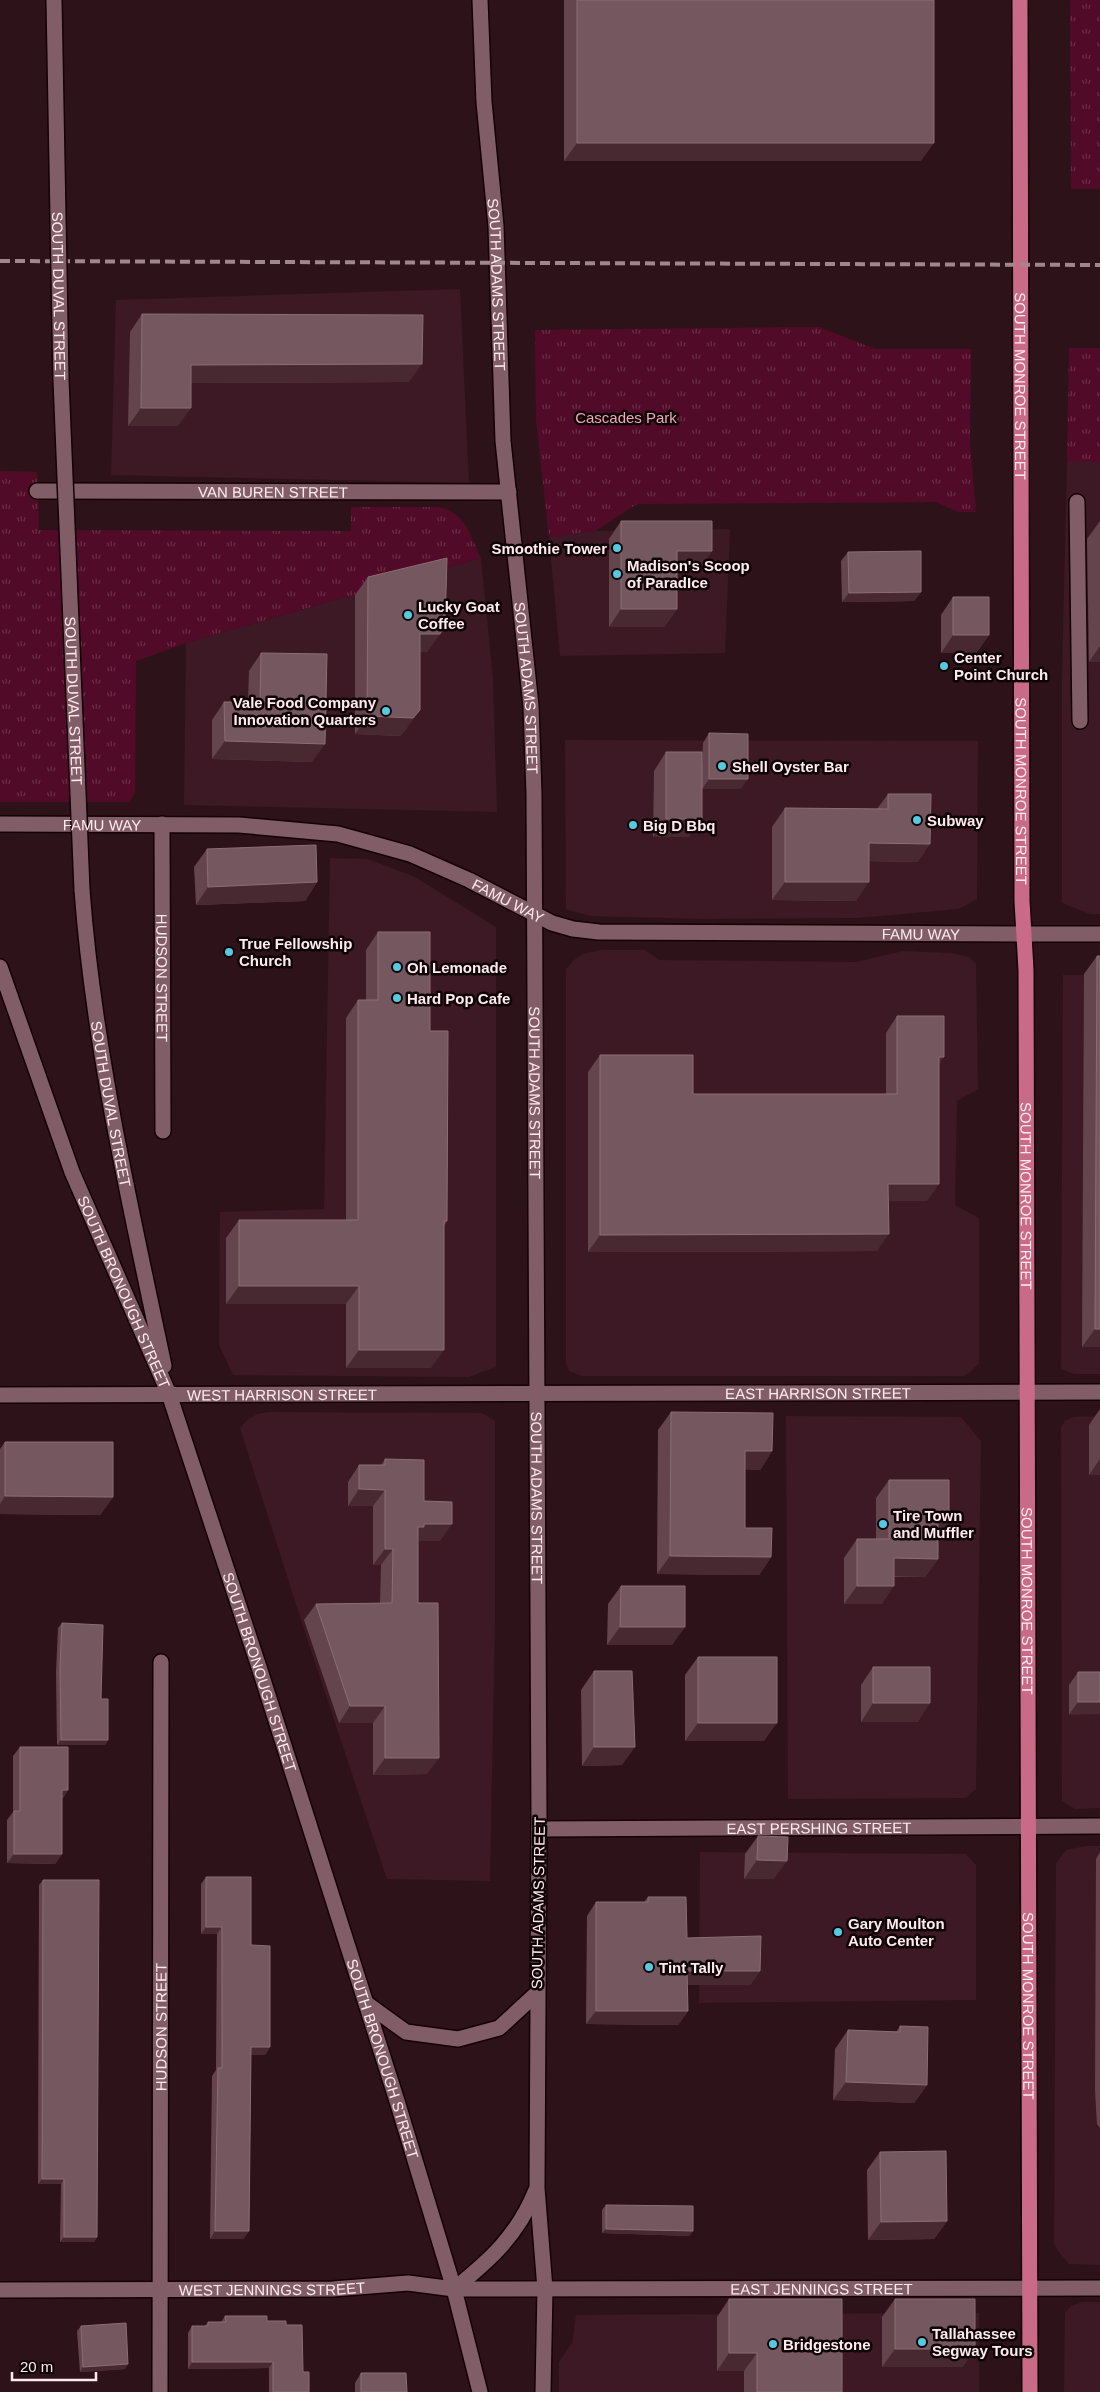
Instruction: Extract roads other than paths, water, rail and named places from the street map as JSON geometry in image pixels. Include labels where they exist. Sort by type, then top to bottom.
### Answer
[{"type":"main road","name":"SOUTH MONROE STREET","points":[[1020,0],[1024,934],[1026,970],[1030,2392]]},
{"type":"street","name":"SOUTH DUVAL STREET","points":[[54,0],[61,353],[82,890],[90,972],[109,1102],[170,1394]]},
{"type":"street","name":"SOUTH ADAMS STREET","points":[[480,0],[484,102],[496,226],[500,388],[531,706],[534,794],[539,1829],[537,2188],[545,2288],[543,2392]]},
{"type":"street","name":"VAN BUREN STREET","points":[[37,491],[509,492]]},
{"type":"street","points":[[1078,502],[1080,721]]},
{"type":"street","name":"FAMU WAY","points":[[0,824],[162,824],[288,828],[357,838],[391,847],[427,861],[552,923],[573,929],[611,933],[1100,934]]},
{"type":"street","name":"HUDSON STREET","points":[[162,824],[163,1131]]},
{"type":"street","name":"SOUTH BRONOUGH STREET","points":[[0,967],[72,1172],[170,1394],[366,2003],[454,2289],[480,2392]]},
{"type":"street","name":"EAST HARRISON STREET","points":[[536,1394],[1100,1392]]},
{"type":"street","name":"WEST HARRISON STREET","points":[[0,1395],[536,1394]]},
{"type":"street","name":"HUDSON STREET","points":[[160,2392],[161,1662]]},
{"type":"street","name":"EAST PERSHING STREET","points":[[539,1829],[1100,1826]]},
{"type":"street","points":[[366,2003],[406,2032],[458,2039],[499,2028],[537,1992]]},
{"type":"street","name":"SOUTH ADAMS STREET","points":[[454,2289],[484,2265],[511,2237],[527,2212],[537,2188]]},
{"type":"street","name":"WEST JENNINGS STREET","points":[[0,2290],[333,2290],[408,2283],[454,2289],[545,2288]]},
{"type":"street","name":"EAST JENNINGS STREET","points":[[545,2288],[1100,2288]]},
{"type":"railway","points":[[0,261],[1100,265]]},
{"type":"place","name":"Smoothie Tower","points":[[617,548]]},
{"type":"place","name":"Madison's Scoop of ParadIce","points":[[617,574]]},
{"type":"place","name":"Lucky Goat Coffee","points":[[408,615]]},
{"type":"place","name":"Center Point Church","points":[[944,666]]},
{"type":"place","name":"Vale Food Company Innovation Quarters","points":[[386,711]]},
{"type":"place","name":"Shell Oyster Bar","points":[[722,766]]},
{"type":"place","name":"Subway","points":[[917,820]]},
{"type":"place","name":"Big D Bbq","points":[[633,825]]},
{"type":"place","name":"True Fellowship Church","points":[[229,952]]},
{"type":"place","name":"Oh Lemonade","points":[[397,967]]},
{"type":"place","name":"Hard Pop Cafe","points":[[397,998]]},
{"type":"place","name":"Tire Town and Muffler","points":[[883,1524]]},
{"type":"place","name":"Gary Moulton Auto Center","points":[[838,1932]]},
{"type":"place","name":"Tint Tally","points":[[649,1967]]},
{"type":"place","name":"Tallahassee Segway Tours","points":[[922,2342]]},
{"type":"place","name":"Bridgestone","points":[[773,2344]]},
{"type":"park label","name":"Cascades Park","points":[[626,417]]}]
